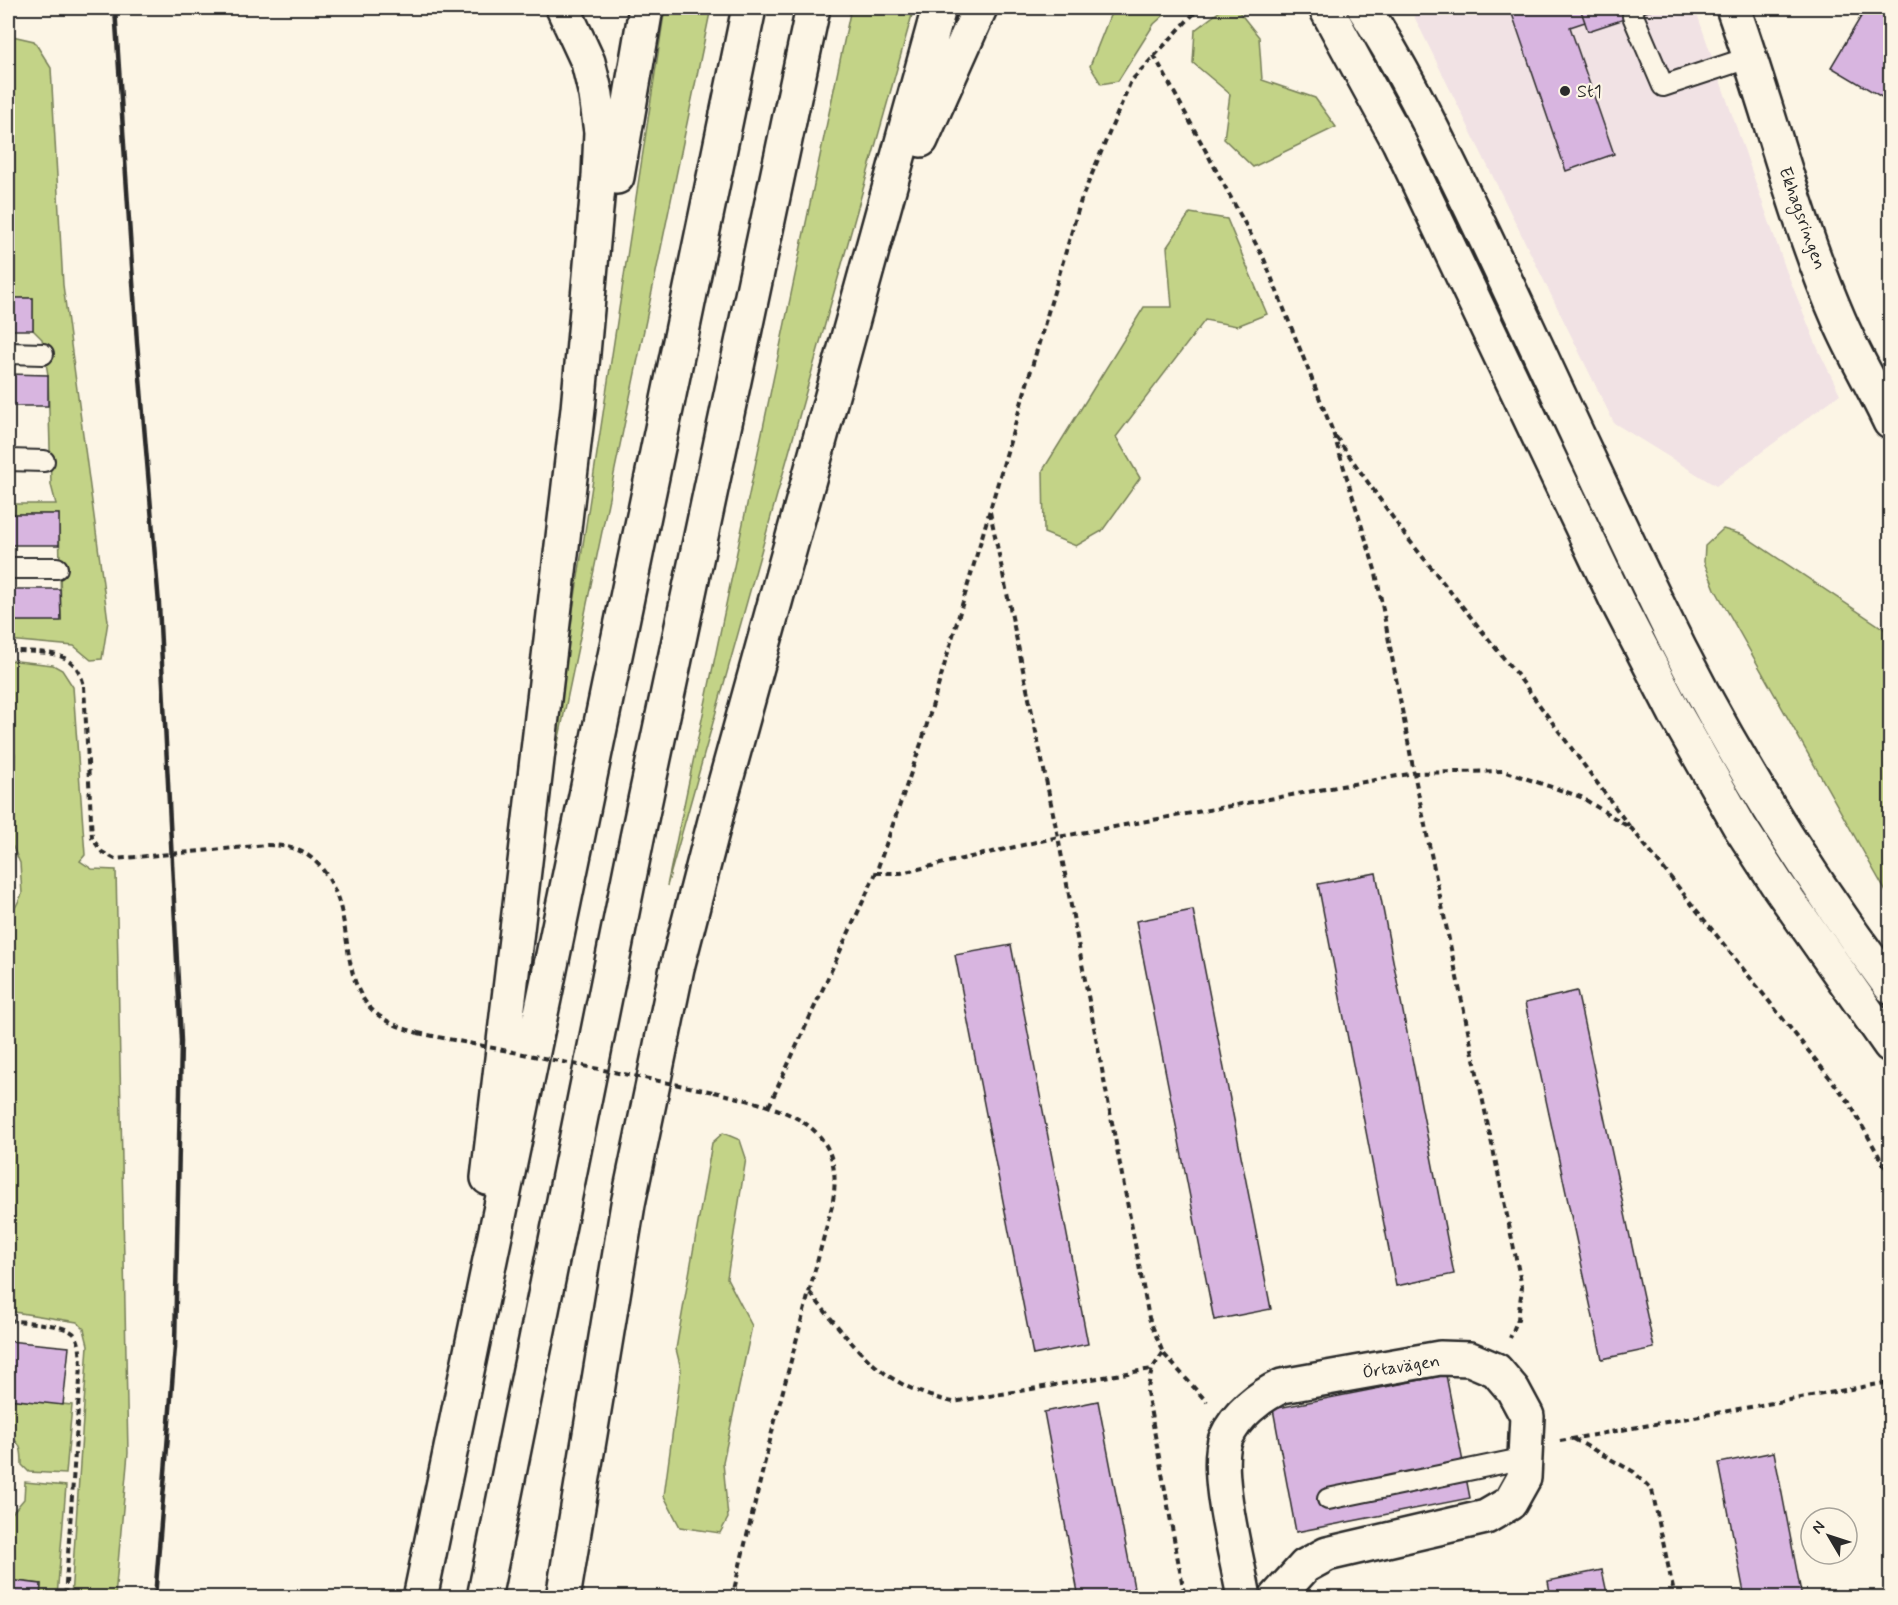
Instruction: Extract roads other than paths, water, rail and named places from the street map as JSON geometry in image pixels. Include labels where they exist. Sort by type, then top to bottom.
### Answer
[{"type":"main road","points":[[463,1391],[578,409],[601,132],[588,62],[563,8]]},
{"type":"main road","points":[[578,409],[646,8]]},
{"type":"main road","points":[[420,1598],[750,8]]},
{"type":"main road","points":[[484,1598],[637,838],[813,8]]},
{"type":"main road","points":[[563,1598],[628,1204],[677,968],[719,805],[939,8]]},
{"type":"main road","points":[[874,246],[980,8]]},
{"type":"main road","points":[[1306,8],[1361,73]]},
{"type":"main road","points":[[1326,8],[1400,142],[1617,601],[1675,713],[1740,827],[1777,884],[1890,1045]]},
{"type":"main road","points":[[1365,8],[1390,48],[1437,139],[1654,597],[1715,714],[1771,810],[1890,986]]},
{"type":"main road","name":"Ekhagsringen","points":[[1733,8],[1751,57],[1766,115],[1839,320],[1890,422]]},
{"type":"main road","name":"Örtavägen","points":[[1244,1598],[1221,1465],[1226,1438],[1242,1415],[1264,1395],[1282,1386],[1440,1358],[1470,1359],[1496,1370],[1513,1390],[1527,1416],[1524,1478],[1510,1503],[1485,1517],[1327,1554],[1305,1566],[1276,1598]]},
{"type":"lane","points":[[1634,16],[1663,86],[1751,57]]},
{"type":"lane","points":[[8,353],[43,354]]},
{"type":"lane","points":[[8,460],[44,461]]},
{"type":"lane","points":[[8,568],[57,568]]},
{"type":"lane","points":[[1328,1499],[1527,1452]]},
{"type":"railway","points":[[115,8],[137,342],[159,604],[181,1041],[175,1347],[155,1598]]},
{"type":"place","name":"St1","points":[[1565,91]]}]
